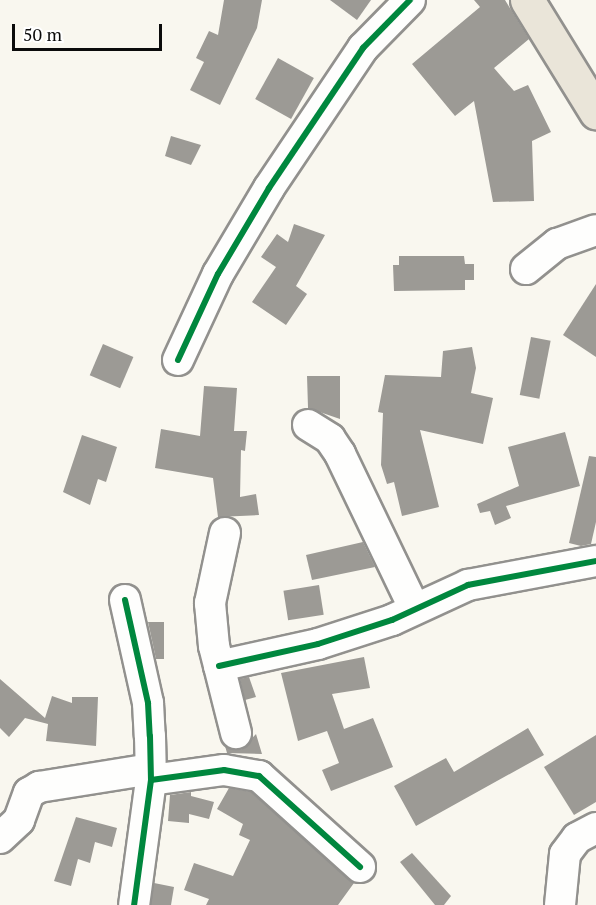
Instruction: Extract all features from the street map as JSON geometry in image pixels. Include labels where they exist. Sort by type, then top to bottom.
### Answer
[{"type":"main road","points":[[527,0],[596,112]]},
{"type":"street","points":[[178,360],[218,274],[269,188],[363,48],[410,0]]},
{"type":"street","points":[[526,269],[557,244],[596,230]]},
{"type":"street","points":[[308,425],[330,439],[340,454],[414,608]]},
{"type":"street","points":[[225,533],[210,603],[219,666],[236,733]]},
{"type":"street","points":[[219,666],[318,644],[468,585],[596,561]]},
{"type":"street","points":[[125,600],[148,703],[151,774],[134,905]]},
{"type":"street","points":[[0,838],[19,820],[29,793],[39,787],[151,774],[224,770],[260,776],[360,867]]},
{"type":"street","points":[[560,905],[565,854],[577,838],[596,828]]},
{"type":"building","points":[[224,0],[262,0],[257,28],[220,105],[190,90],[204,62],[196,58],[209,31],[218,35]]},
{"type":"building","points":[[330,0],[371,0],[357,20]]},
{"type":"building","points":[[474,0],[505,0],[529,39],[494,68],[514,91],[528,85],[551,132],[532,141],[534,201],[493,202],[474,101],[455,116],[412,64],[480,7]]},
{"type":"building","points":[[278,58],[314,78],[291,119],[255,99]]},
{"type":"building","points":[[171,136],[201,145],[191,165],[165,156]]},
{"type":"building","points":[[294,224],[325,235],[296,286],[307,294],[286,325],[252,302],[276,267],[261,257],[277,234],[288,242]]},
{"type":"building","points":[[399,256],[464,256],[465,264],[474,264],[474,280],[465,280],[465,290],[394,291],[393,265],[399,265]]},
{"type":"building","points":[[596,284],[596,357],[563,335]]},
{"type":"building","points":[[531,337],[551,341],[539,399],[520,395]]},
{"type":"building","points":[[103,344],[133,357],[120,388],[90,375]]},
{"type":"building","points":[[472,347],[476,368],[471,393],[493,398],[483,444],[420,430],[439,507],[402,516],[394,482],[387,484],[381,465],[383,413],[378,412],[385,375],[441,377],[443,351]]},
{"type":"building","points":[[307,376],[340,376],[340,419],[308,408]]},
{"type":"building","points":[[204,386],[237,388],[234,431],[247,431],[245,451],[241,450],[240,497],[256,494],[259,515],[218,517],[213,478],[155,468],[161,429],[200,436]]},
{"type":"building","points":[[565,432],[580,486],[506,506],[511,518],[495,525],[490,511],[480,513],[477,504],[519,486],[508,447]]},
{"type":"building","points":[[82,435],[117,447],[106,482],[98,479],[90,505],[63,492]]},
{"type":"building","points":[[589,456],[596,457],[596,522],[591,544],[581,546],[569,543]]},
{"type":"building","points":[[363,542],[375,567],[312,580],[306,555]]},
{"type":"building","points":[[319,585],[324,615],[288,620],[283,591]]},
{"type":"building","points":[[148,622],[164,622],[164,659],[156,659]]},
{"type":"building","points":[[364,657],[370,688],[332,694],[344,729],[373,718],[393,767],[331,791],[322,770],[339,763],[327,731],[298,741],[281,673]]},
{"type":"building","points":[[249,677],[256,697],[245,700],[240,679]]},
{"type":"building","points":[[0,679],[45,718],[52,696],[72,703],[72,697],[98,697],[96,746],[46,741],[48,724],[25,718],[9,737],[0,728]]},
{"type":"building","points":[[528,728],[544,755],[416,826],[394,786],[446,758],[454,772]]},
{"type":"building","points":[[256,734],[262,754],[227,753],[225,746],[241,750]]},
{"type":"building","points":[[596,735],[596,802],[574,815],[544,767]]},
{"type":"building","points":[[229,788],[251,792],[354,883],[338,905],[206,905],[209,899],[184,890],[194,863],[233,876],[250,840],[239,835],[243,824],[217,809]]},
{"type":"building","points":[[191,792],[191,796],[214,802],[209,819],[189,814],[189,823],[168,821],[170,795]]},
{"type":"building","points":[[76,817],[117,828],[112,847],[95,842],[90,863],[78,859],[71,886],[54,881]]},
{"type":"building","points":[[412,853],[451,896],[444,905],[435,905],[400,862]]},
{"type":"building","points":[[154,883],[174,887],[171,905],[151,905]]},
{"type":"cycle path","points":[[178,360],[218,274],[269,188],[363,48],[410,0]]},
{"type":"cycle path","points":[[219,666],[318,644],[392,620],[468,585],[596,561]]},
{"type":"cycle path","points":[[125,600],[148,703],[150,736],[151,780],[134,905]]},
{"type":"cycle path","points":[[151,780],[224,770],[259,776],[360,867]]}]
